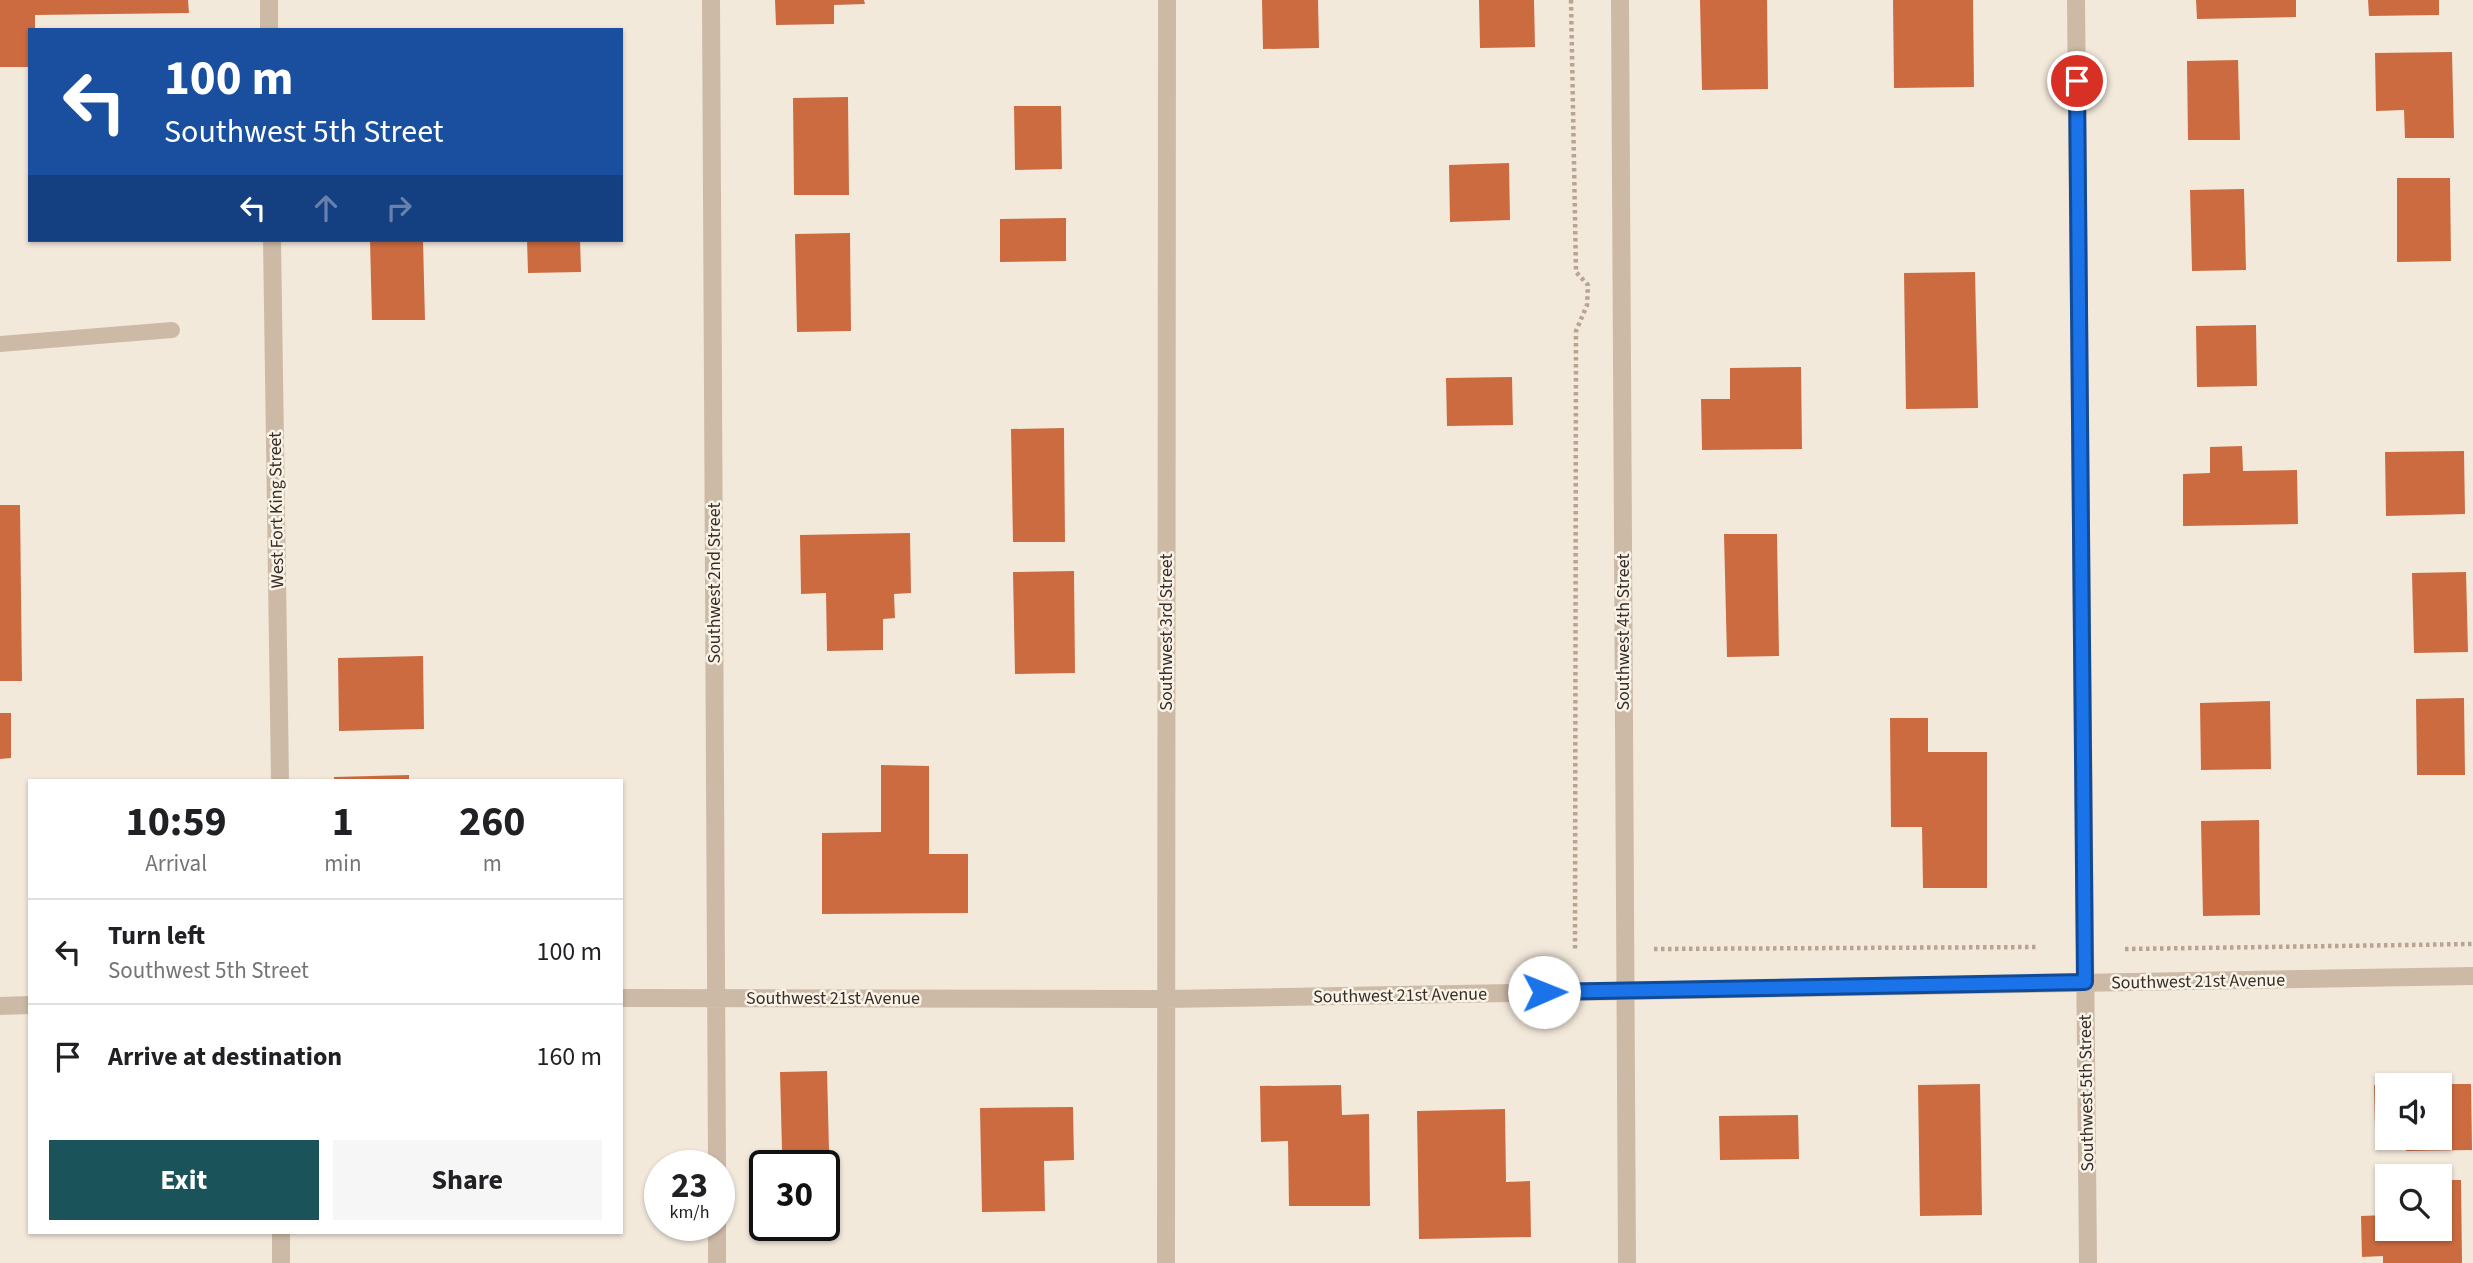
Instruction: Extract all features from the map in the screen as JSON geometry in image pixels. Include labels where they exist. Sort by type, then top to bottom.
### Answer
[{"type":"street","points":[[269,0],[269,28]]},
{"type":"street","name":"Southwest 2nd Street","points":[[711,0],[717,1150]]},
{"type":"street","name":"Southwest 3rd Street","points":[[1166,1263],[1167,0]]},
{"type":"street","name":"Southwest 4th Street","points":[[1620,0],[1628,1263]]},
{"type":"street","name":"Southwest 5th Street","points":[[2076,0],[2088,1263]]},
{"type":"street","name":"West Fort King Street","points":[[272,242],[280,779]]},
{"type":"street","name":"Southwest 21st Avenue","points":[[623,998],[1166,999],[2473,976]]},
{"type":"street","points":[[0,1006],[28,1005]]},
{"type":"street","points":[[281,1234],[281,1263]]},
{"type":"street","points":[[717,1241],[717,1263]]},
{"type":"lane","points":[[0,344],[172,330]]},
{"type":"path","points":[[1571,0],[1576,272],[1588,285],[1587,305],[1576,331],[1575,950]]},
{"type":"path","points":[[2125,949],[2473,944]]},
{"type":"path","points":[[1642,948],[2039,947]]},
{"type":"building","points":[[0,0],[188,0],[189,13],[35,15],[35,28],[28,28],[28,67],[0,67]]},
{"type":"building","points":[[775,0],[864,0],[865,4],[834,5],[834,24],[776,25]]},
{"type":"building","points":[[1262,0],[1318,0],[1319,48],[1263,49]]},
{"type":"building","points":[[1479,0],[1534,0],[1535,47],[1480,48]]},
{"type":"building","points":[[1700,0],[1767,0],[1768,89],[1702,90]]},
{"type":"building","points":[[1893,0],[1973,0],[1974,87],[1894,88]]},
{"type":"building","points":[[2196,0],[2296,0],[2296,17],[2197,19]]},
{"type":"building","points":[[2368,0],[2439,0],[2439,15],[2369,16]]},
{"type":"building","points":[[2452,52],[2454,138],[2405,138],[2404,110],[2376,111],[2375,53]]},
{"type":"building","points":[[2238,60],[2240,140],[2188,140],[2187,61]]},
{"type":"building","points":[[848,97],[849,195],[794,195],[793,98]]},
{"type":"building","points":[[1014,106],[1061,106],[1062,169],[1015,170]]},
{"type":"building","points":[[1509,163],[1510,220],[1450,222],[1449,165]]},
{"type":"building","points":[[2397,178],[2450,178],[2451,261],[2397,262]]},
{"type":"building","points":[[2244,189],[2246,270],[2192,271],[2190,190]]},
{"type":"building","points":[[1066,218],[1066,261],[1000,262],[1000,219]]},
{"type":"building","points":[[850,233],[851,331],[797,332],[795,234]]},
{"type":"building","points":[[370,242],[423,242],[425,320],[372,320]]},
{"type":"building","points":[[527,242],[580,242],[581,272],[528,273]]},
{"type":"building","points":[[1975,272],[1978,408],[1906,409],[1904,273]]},
{"type":"building","points":[[2256,325],[2257,386],[2197,387],[2196,326]]},
{"type":"building","points":[[1801,367],[1802,449],[1702,450],[1701,399],[1730,399],[1730,368]]},
{"type":"building","points":[[1512,377],[1513,425],[1447,426],[1446,378]]},
{"type":"building","points":[[1064,428],[1065,542],[1013,542],[1011,429]]},
{"type":"building","points":[[2242,446],[2243,471],[2297,470],[2298,524],[2183,526],[2183,474],[2210,473],[2210,447]]},
{"type":"building","points":[[2464,451],[2465,514],[2386,516],[2385,452]]},
{"type":"building","points":[[0,505],[20,505],[22,681],[0,681]]},
{"type":"building","points":[[910,533],[911,593],[894,594],[895,618],[883,619],[883,650],[827,651],[826,593],[801,594],[800,535]]},
{"type":"building","points":[[1724,534],[1777,534],[1779,656],[1727,657]]},
{"type":"building","points":[[1074,571],[1075,673],[1015,674],[1013,572]]},
{"type":"building","points":[[2466,572],[2468,652],[2414,653],[2412,573]]},
{"type":"building","points":[[423,656],[424,729],[339,731],[338,658]]},
{"type":"building","points":[[2464,698],[2465,775],[2417,775],[2416,699]]},
{"type":"building","points":[[2270,701],[2271,769],[2201,770],[2200,703]]},
{"type":"building","points":[[0,713],[11,713],[11,758],[0,759]]},
{"type":"building","points":[[1890,718],[1928,718],[1928,752],[1987,752],[1987,888],[1923,888],[1922,827],[1891,827]]},
{"type":"building","points":[[881,765],[929,766],[929,854],[968,854],[968,913],[822,914],[822,833],[881,832]]},
{"type":"building","points":[[409,775],[409,779],[334,779]]},
{"type":"building","points":[[2259,820],[2260,915],[2203,916],[2201,821]]},
{"type":"building","points":[[827,1071],[829,1150],[782,1150],[780,1072]]},
{"type":"building","points":[[1980,1084],[1982,1215],[1920,1216],[1918,1085]]},
{"type":"building","points":[[2452,1084],[2471,1084],[2472,1150],[2406,1151],[2452,1150]]},
{"type":"building","points":[[1341,1085],[1342,1115],[1369,1114],[1370,1206],[1289,1206],[1288,1141],[1261,1142],[1260,1086]]},
{"type":"building","points":[[1073,1107],[1074,1160],[1044,1161],[1045,1211],[982,1212],[980,1108]]},
{"type":"building","points":[[1505,1109],[1506,1182],[1530,1181],[1531,1237],[1419,1239],[1417,1111]]},
{"type":"building","points":[[1798,1115],[1799,1159],[1720,1160],[1719,1116]]},
{"type":"building","points":[[2452,1180],[2461,1180],[2462,1263],[2383,1263],[2383,1256],[2362,1257],[2361,1216],[2375,1215],[2375,1241],[2452,1241]]},
{"type":"route","points":[[1544,992],[2085,982],[2077,81]]}]
